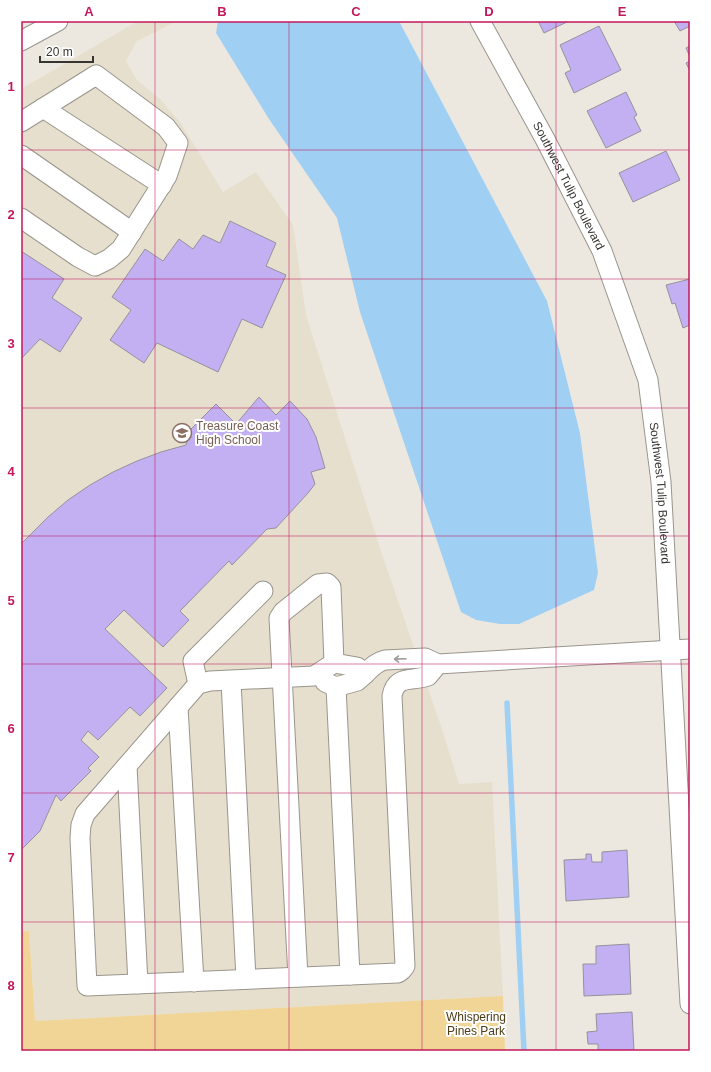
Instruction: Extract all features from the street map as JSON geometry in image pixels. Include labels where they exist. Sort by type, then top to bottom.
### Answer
[{"type":"street","points":[[21,42],[58,21]]},
{"type":"street","name":"Southwest Tulip Boulevard","points":[[480,21],[545,139],[602,251],[648,380],[661,482],[689,952],[690,1004]]},
{"type":"street","points":[[21,122],[96,75],[166,127],[178,143],[167,176],[121,249],[109,259],[95,266],[78,257],[21,218]]},
{"type":"street","points":[[43,108],[162,185]]},
{"type":"street","points":[[21,156],[132,232]]},
{"type":"street","points":[[298,977],[279,618],[283,612],[318,584],[327,583],[331,587],[334,663]]},
{"type":"street","points":[[198,684],[193,661],[263,591]]},
{"type":"street","points":[[314,676],[336,687],[357,681],[373,665],[385,660],[425,658],[438,664],[690,649]]},
{"type":"street","points":[[364,674],[357,668],[334,663],[314,676],[210,681],[198,684],[85,814],[81,825],[80,838],[87,986],[398,973],[402,970],[405,966],[392,696],[394,688],[398,682],[428,676],[438,664]]},
{"type":"street","points":[[231,681],[246,980]]},
{"type":"street","points":[[336,687],[350,975]]},
{"type":"street","points":[[178,707],[194,982]]},
{"type":"street","points":[[127,766],[138,984]]},
{"type":"shaded area","name":"Treasure Coast High School","points":[[138,21],[175,22],[137,41],[126,61],[137,80],[160,99],[180,122],[223,192],[256,172],[293,225],[306,315],[381,551],[443,732],[459,784],[492,782],[503,996],[35,1021],[29,932],[21,932],[21,89]]},
{"type":"green space","name":"Whispering Pines Park","points":[[29,931],[35,1021],[503,996],[505,1051],[21,1051],[21,932]]},
{"type":"water","points":[[218,21],[399,21],[547,301],[580,433],[598,573],[594,590],[519,624],[500,624],[476,620],[461,612],[360,312],[337,218],[269,119],[216,33]]},
{"type":"building","points":[[538,21],[569,21],[544,33]]},
{"type":"building","points":[[674,21],[690,21],[690,26],[680,31]]},
{"type":"building","points":[[599,26],[621,70],[574,93],[565,73],[571,70],[560,45]]},
{"type":"building","points":[[690,46],[690,57],[686,48]]},
{"type":"building","points":[[690,61],[690,71],[686,63]]},
{"type":"building","points":[[626,92],[637,115],[634,117],[641,131],[606,148],[587,111]]},
{"type":"building","points":[[666,151],[680,180],[633,202],[619,173]]},
{"type":"building","points":[[230,221],[276,243],[266,266],[286,275],[262,328],[242,319],[218,372],[157,343],[144,363],[110,340],[131,310],[112,297],[145,249],[163,261],[179,239],[193,249],[203,235],[220,243]]},
{"type":"building","points":[[21,251],[64,279],[52,298],[82,318],[60,352],[40,339],[21,359]]},
{"type":"building","points":[[690,279],[690,325],[683,328],[675,303],[672,304],[666,285]]},
{"type":"building","points":[[259,397],[276,415],[290,401],[307,419],[316,437],[325,468],[311,472],[315,484],[276,528],[267,529],[232,565],[229,561],[180,611],[189,620],[163,647],[124,610],[105,629],[167,688],[140,716],[130,707],[98,740],[88,731],[81,740],[99,757],[88,768],[91,771],[61,801],[56,795],[40,831],[21,850],[21,544],[48,517],[68,500],[90,485],[137,461],[186,445],[190,430],[216,404],[236,424]]},
{"type":"building","points":[[627,850],[629,897],[566,901],[564,860],[586,859],[586,854],[591,854],[592,862],[602,862],[602,852]]},
{"type":"building","points":[[629,944],[631,994],[584,996],[583,964],[596,964],[596,946]]},
{"type":"building","points":[[632,1012],[634,1051],[598,1051],[598,1044],[588,1044],[587,1032],[597,1031],[596,1014]]},
{"type":"waterway","points":[[507,703],[524,1051]]},
{"type":"place","name":"Treasure Coast High School","points":[[182,433]]}]
